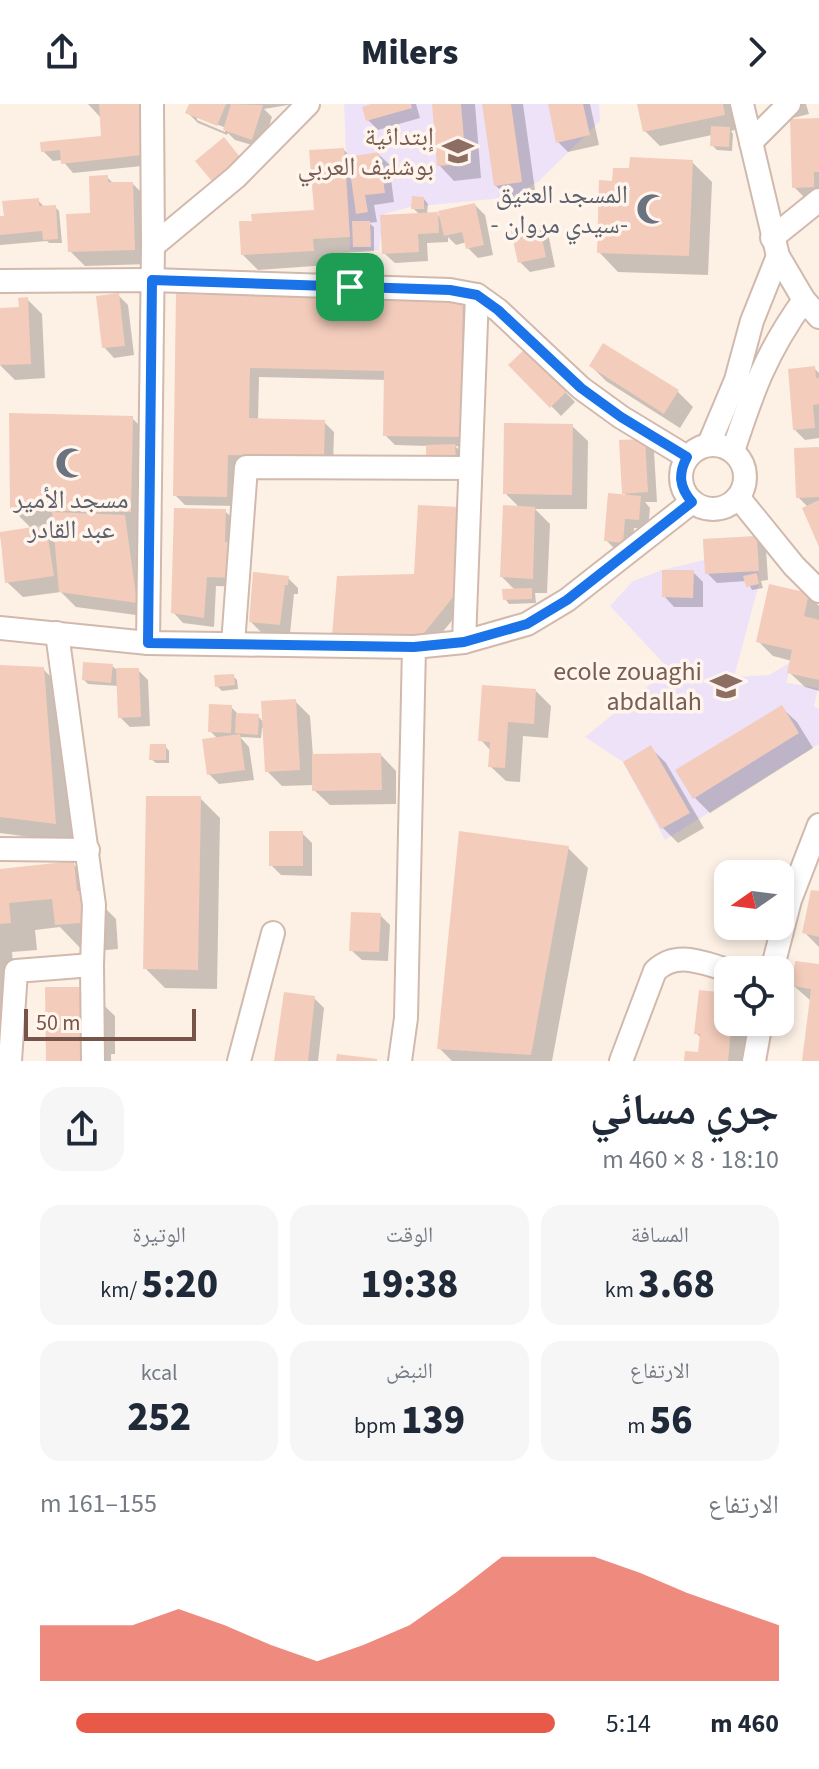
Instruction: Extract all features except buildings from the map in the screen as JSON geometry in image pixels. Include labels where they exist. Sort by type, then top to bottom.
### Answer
[{"type":"street","points":[[148,643],[152,104]]},
{"type":"street","points":[[153,246],[236,177],[308,104]]},
{"type":"street","points":[[733,451],[763,365],[780,333],[812,309],[775,247],[742,104]]},
{"type":"street","points":[[751,142],[789,104]]},
{"type":"street","points":[[709,444],[736,380],[775,247],[819,200]]},
{"type":"street","points":[[0,281],[152,280],[450,290],[477,295],[498,310],[581,388],[621,417],[687,457]]},
{"type":"street","points":[[464,642],[477,295]]},
{"type":"street","points":[[709,444],[733,451],[745,473],[744,486],[738,497],[716,509],[692,502],[684,493],[680,480],[687,457],[697,448],[709,444]]},
{"type":"street","points":[[233,644],[246,467],[470,468]]},
{"type":"street","points":[[738,497],[794,566],[819,591]]},
{"type":"street","points":[[0,628],[148,643],[414,647],[464,642],[527,624],[567,600],[692,502]]},
{"type":"street","points":[[57,633],[94,905],[93,1061]]},
{"type":"street","points":[[400,1061],[406,1018],[414,647]]},
{"type":"street","points":[[776,956],[790,900],[819,825]]},
{"type":"street","points":[[0,849],[88,850]]},
{"type":"street","points":[[239,1061],[273,933]]},
{"type":"street","points":[[621,1061],[655,971],[663,963],[688,958],[714,966]]},
{"type":"street","points":[[10,1061],[16,971],[92,965]]},
{"type":"street","points":[[754,1061],[758,1036]]},
{"type":"shaded area","name":"إبتدائية بوشليف العربي","points":[[344,104],[599,104],[600,121],[539,181],[512,197],[410,207],[384,214],[379,250],[350,250]]},
{"type":"shaded area","name":"ecole zouaghi abdallah","points":[[757,536],[759,584],[734,677],[769,675],[789,663],[787,683],[818,688],[814,706],[819,709],[819,744],[665,840],[623,762],[585,737],[669,669],[610,606],[633,581],[704,560],[703,539]]},
{"type":"place","name":"إبتدائية بوشليف العربي","points":[[458,151]]},
{"type":"place","name":"المسجد العتيق - سيدي مروان-","points":[[652,209]]},
{"type":"place","name":"مسجد الأمير عبد القادر","points":[[71,463]]},
{"type":"place","name":"ecole zouaghi abdallah","points":[[726,686]]},
{"type":"route","points":[[152,280],[350,287],[450,290],[477,295],[498,310],[581,388],[621,417],[687,457],[680,480],[684,493],[692,502],[567,600],[527,624],[464,642],[414,647],[148,643],[152,280]]}]
